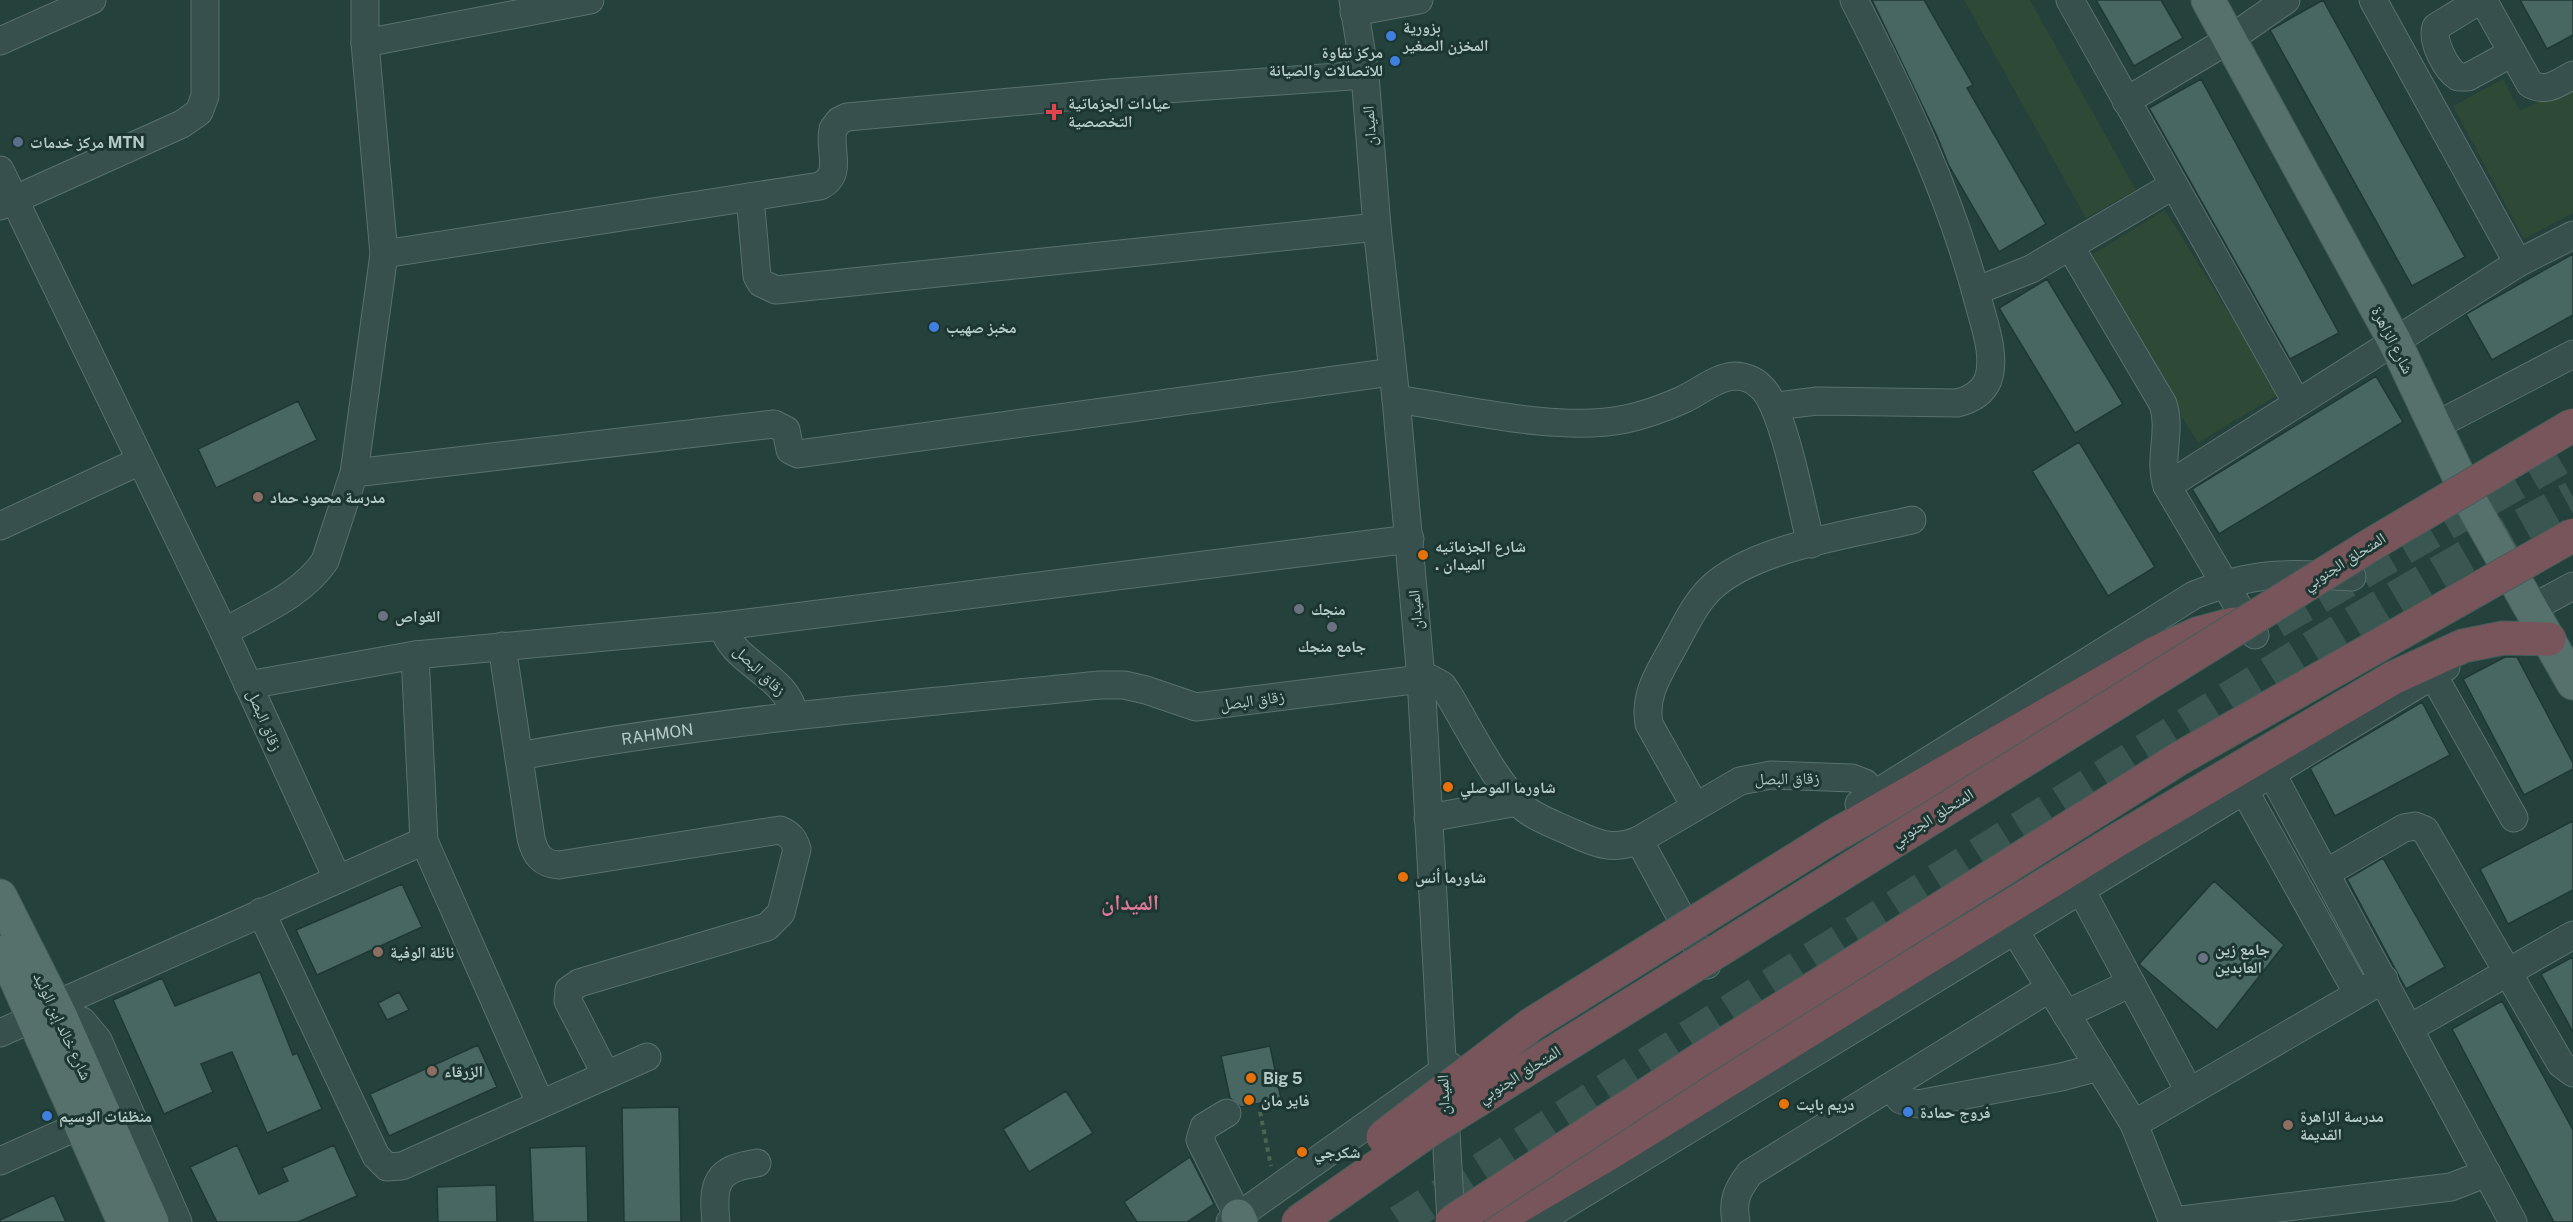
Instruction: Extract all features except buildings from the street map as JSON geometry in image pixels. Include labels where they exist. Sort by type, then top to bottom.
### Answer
[{"type":"highway","name":"المتحلق الجنوبي","points":[[1298,1222],[1431,1129],[2368,546],[2573,425]]},
{"type":"highway","points":[[1451,1222],[1701,1059],[2180,758],[2567,540]]},
{"type":"highway","points":[[1284,1222],[1392,1130],[1532,1024],[1832,837],[2155,653],[2197,634],[2251,627],[2295,611]]},
{"type":"highway","points":[[1492,1222],[1608,1154],[2116,841],[2393,678],[2446,652],[2480,641],[2514,638],[2548,639]]},
{"type":"main road","name":"شارع الزاهرة","points":[[2208,0],[2396,342],[2473,506],[2573,683]]},
{"type":"main road","name":"شارع خالد إبن الوليد","points":[[0,896],[49,1012],[152,1222]]},
{"type":"main road","name":"شارع خالد إبن الوليد","points":[[3,956],[49,1012],[81,1125],[124,1222]]},
{"type":"street","points":[[0,40],[92,0]]},
{"type":"street","points":[[7,203],[182,124],[199,112],[205,96],[205,0]]},
{"type":"street","points":[[224,632],[297,589],[318,572],[325,561],[354,473],[384,254],[365,43],[365,0]]},
{"type":"street","points":[[365,43],[590,0]]},
{"type":"street","points":[[1354,6],[1419,0]]},
{"type":"street","points":[[1776,406],[1817,401],[1956,403],[1968,400],[1980,393],[1990,372],[1990,346],[1956,226],[1905,100],[1854,0]]},
{"type":"street","points":[[2070,0],[2296,403]]},
{"type":"street","points":[[2126,101],[2230,39],[2286,0]]},
{"type":"street","points":[[2373,0],[2518,263]]},
{"type":"street","points":[[2512,53],[2468,77],[2458,77],[2452,72],[2435,41],[2436,27],[2482,0],[2530,84],[2538,88],[2547,88],[2573,75]]},
{"type":"street","name":"الميدان","points":[[1354,6],[1365,75],[1377,227],[1410,539],[1421,678],[1451,1222]]},
{"type":"street","points":[[384,254],[820,186],[828,182],[834,169],[833,129],[839,121],[847,117],[1110,93],[1365,75]]},
{"type":"street","points":[[0,170],[7,203],[140,461],[248,685]]},
{"type":"street","points":[[1976,291],[2031,269],[2071,248],[2174,185]]},
{"type":"street","points":[[750,197],[757,276],[761,283],[776,290],[1377,227]]},
{"type":"street","points":[[2167,486],[2518,263],[2573,235]]},
{"type":"street","points":[[2071,248],[2163,404],[2168,417],[2163,469],[2167,486],[2251,627]]},
{"type":"street","points":[[2435,426],[2573,354]]},
{"type":"street","points":[[354,473],[774,424],[786,430],[790,450],[798,454],[1392,372]]},
{"type":"street","points":[[1396,399],[1553,423],[1587,425],[1650,412],[1683,400],[1721,380],[1735,376],[1749,379],[1762,387],[1776,406],[1810,544]]},
{"type":"street","points":[[0,526],[140,461]]},
{"type":"street","points":[[1695,806],[1649,723],[1647,712],[1651,689],[1697,604],[1711,588],[1745,564],[1765,555],[1912,520]]},
{"type":"street","points":[[723,626],[1410,539]]},
{"type":"street","points":[[1227,1113],[1204,1127],[1200,1140],[1237,1220],[1275,1190],[1496,1034],[2169,609],[2224,583],[2264,574],[2290,573],[2352,577]]},
{"type":"street","points":[[2532,608],[2573,586]]},
{"type":"street","name":"زقاق البصل","points":[[337,878],[248,685],[415,655],[723,626],[730,642],[786,694],[794,716],[1100,685],[1135,687],[1196,707],[1429,678],[1442,685],[1504,785],[1518,802],[1539,817],[1600,845],[1626,846],[1732,784],[1756,776],[1852,778],[1865,783],[1874,794]]},
{"type":"street","points":[[1537,1222],[2463,657],[2480,641]]},
{"type":"street","points":[[502,646],[534,850],[540,859],[550,865],[772,831],[788,833],[795,841],[797,849],[781,913],[767,927],[579,983],[570,990],[568,1001],[606,1075]]},
{"type":"street","points":[[415,655],[424,841],[540,1103]]},
{"type":"street","points":[[2433,675],[2514,818]]},
{"type":"street","name":"RAHMON","points":[[519,756],[629,736],[794,716]]},
{"type":"street","points":[[2272,774],[2513,1222]]},
{"type":"street","points":[[2244,790],[2358,994]]},
{"type":"street","points":[[1428,818],[1518,802]]},
{"type":"street","points":[[2326,873],[2404,828],[2420,827],[2428,835],[2561,1064],[2573,1073]]},
{"type":"street","points":[[1639,840],[1707,965]]},
{"type":"street","points":[[0,1033],[261,912],[424,841]]},
{"type":"street","points":[[2081,890],[2189,1092]]},
{"type":"street","points":[[261,912],[380,1163],[387,1167],[402,1166],[647,1057]]},
{"type":"street","points":[[2014,931],[2134,1124],[2173,1222],[2451,1187],[2487,1173]]},
{"type":"street","points":[[2410,1028],[2573,935]]},
{"type":"street","points":[[2134,1124],[2384,979]]},
{"type":"street","points":[[2066,1014],[2131,982]]},
{"type":"street","points":[[1736,1222],[1733,1204],[1738,1189],[1750,1173],[2050,988]]},
{"type":"street","points":[[49,1012],[82,1021],[98,1040],[178,1222]]},
{"type":"street","points":[[1890,1087],[1901,1100],[1918,1104],[2061,1077],[2099,1067]]},
{"type":"street","points":[[0,1161],[81,1125]]},
{"type":"street","points":[[716,1222],[714,1197],[721,1178],[737,1166],[757,1162]]},
{"type":"path","points":[[1260,1112],[1275,1190]]},
{"type":"green space","points":[[1964,0],[2030,0],[2136,190],[2086,218]]},
{"type":"green space","points":[[2503,79],[2520,111],[2573,83],[2573,213],[2524,239],[2453,106]]},
{"type":"green space","points":[[2165,210],[2279,394],[2198,443],[2085,259]]},
{"type":"tunnel","points":[[2276,622],[2573,451]]},
{"type":"tunnel","points":[[1399,1222],[1794,970],[2232,696],[2435,574],[2573,497]]},
{"type":"place","name":"بزورية المخزن الصغير","points":[[1391,36]]},
{"type":"place","name":"مركز نقاوة للاتصالات والصيانة","points":[[1395,61]]},
{"type":"place","name":"عيادات الجزماتية التخصصية","points":[[1054,112]]},
{"type":"place","name":"مركز خدمات MTN","points":[[18,142]]},
{"type":"place","name":"مخبز صهيب","points":[[934,327]]},
{"type":"place","name":"مدرسة محمود حماد","points":[[258,497]]},
{"type":"place","name":"شارع الجزماتيه . الميدان","points":[[1423,555]]},
{"type":"place","name":"منجك","points":[[1299,609]]},
{"type":"place","name":"الغواص","points":[[383,616]]},
{"type":"place","name":"جامع منجك","points":[[1332,627]]},
{"type":"place","name":"شاورما الموصلي","points":[[1448,787]]},
{"type":"place","name":"شاورما أنس","points":[[1403,877]]},
{"type":"place","name":"نائلة الوفية","points":[[378,952]]},
{"type":"place","name":"جامع زين العابدين","points":[[2203,958]]},
{"type":"place","name":"الزرقاء","points":[[432,1071]]},
{"type":"place","name":"Big 5","points":[[1251,1078]]},
{"type":"place","name":"فاير مان","points":[[1249,1100]]},
{"type":"place","name":"دريم بايت","points":[[1784,1104]]},
{"type":"place","name":"فروج حمادة","points":[[1908,1112]]},
{"type":"place","name":"منظفات الوسيم","points":[[47,1116]]},
{"type":"place","name":"مدرسة الزاهرة القديمة","points":[[2288,1125]]},
{"type":"place","name":"شكرجي","points":[[1302,1152]]},
{"type":"district","name":"الميدان","points":[[1130,902]]}]
